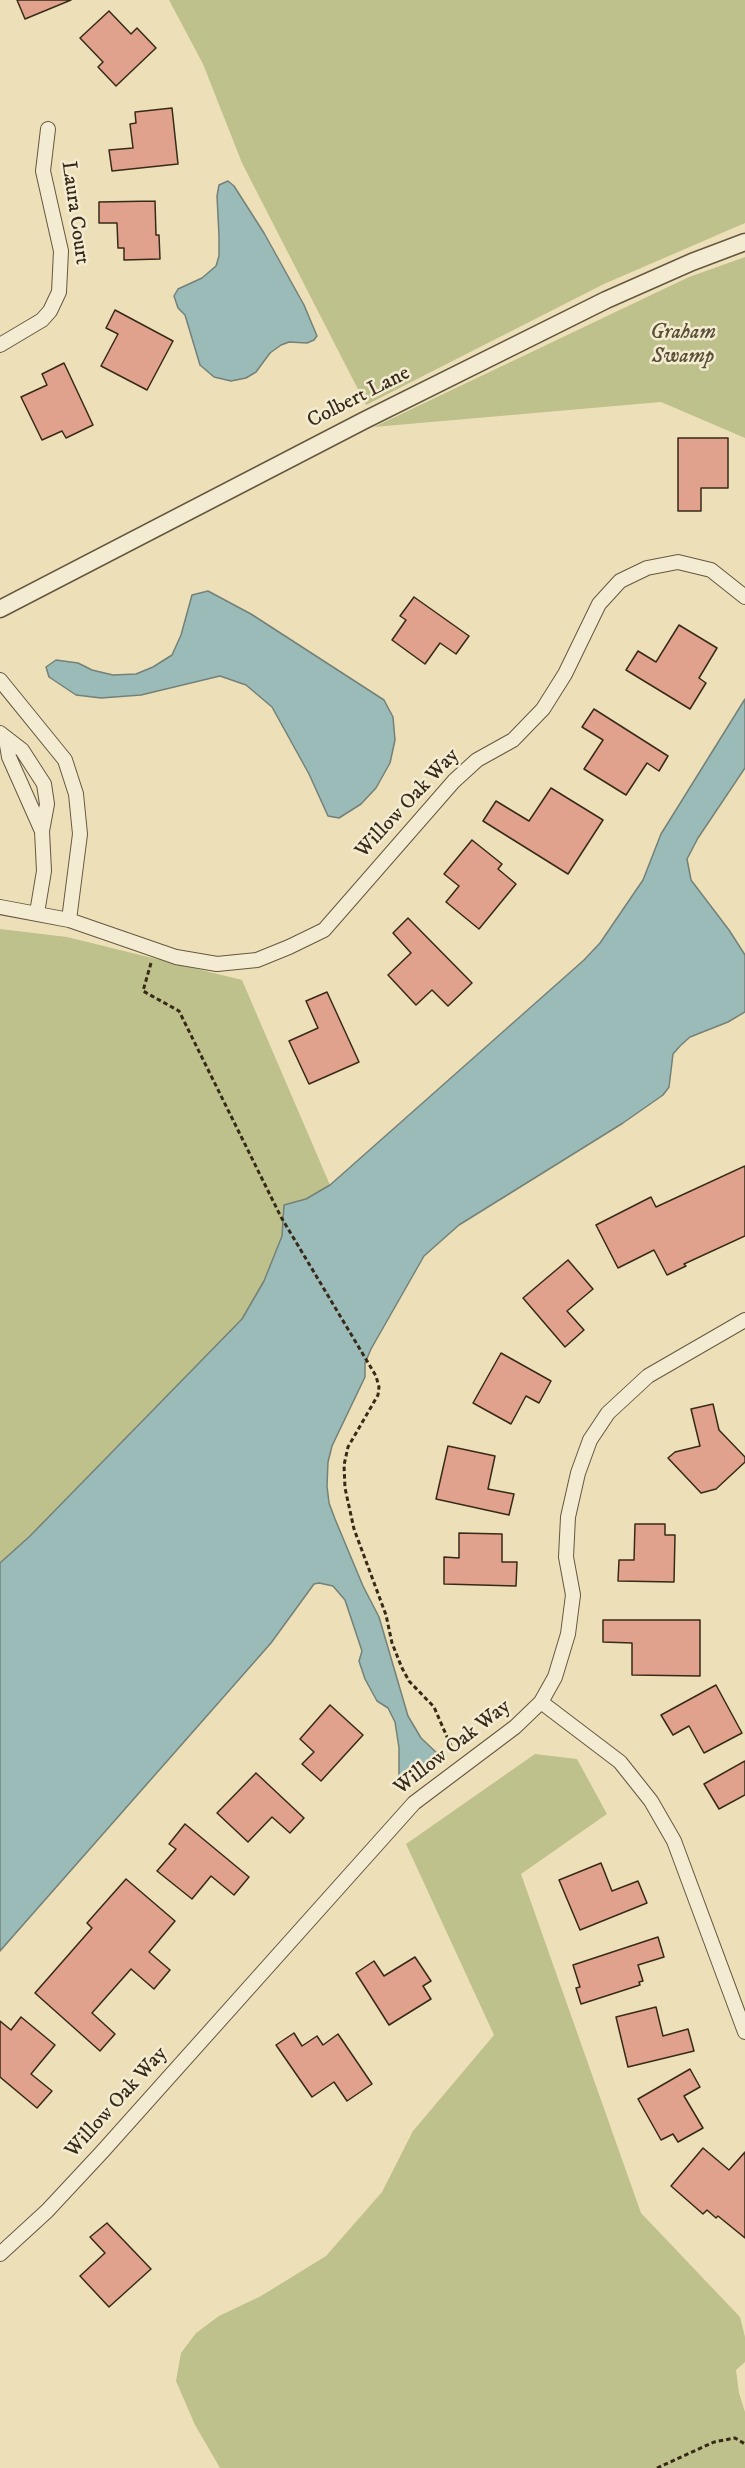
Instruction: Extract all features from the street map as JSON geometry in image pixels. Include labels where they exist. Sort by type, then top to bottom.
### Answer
[{"type":"street","name":"Laura Court","points":[[0,345],[42,320],[50,311],[59,292],[61,251],[43,171],[48,129]]},
{"type":"street","name":"Colbert Lane","points":[[0,609],[365,420],[606,300],[692,262],[745,242]]},
{"type":"street","name":"Willow Oak Way","points":[[0,906],[69,920],[176,957],[217,964],[257,960],[290,947],[324,930],[454,781],[477,760],[513,740],[543,709],[565,674],[599,604],[620,581],[647,568],[678,562],[711,570],[745,597]]},
{"type":"street","points":[[0,680],[65,760],[76,794],[80,834],[69,920]]},
{"type":"street","points":[[3,736],[9,757],[42,831]]},
{"type":"street","points":[[3,736],[22,750],[44,784],[47,804],[42,831],[44,871],[36,913]]},
{"type":"street","name":"Willow Oak Way","points":[[0,2254],[48,2211],[414,1803],[515,1726],[541,1702],[555,1677],[568,1634],[573,1595],[566,1557],[568,1517],[578,1473],[590,1440],[608,1413],[648,1376],[745,1320]]},
{"type":"street","points":[[541,1702],[620,1762],[651,1802],[674,1841],[745,2032]]},
{"type":"path","points":[[155,950],[143,991],[179,1011],[281,1216],[376,1376],[379,1387],[378,1395],[348,1447],[344,1465],[345,1488],[354,1529],[386,1615],[392,1642],[402,1668],[409,1681],[434,1707],[460,1767]]},
{"type":"path","points":[[657,2468],[714,2442],[735,2438],[745,2444]]},
{"type":"green space","points":[[169,0],[745,0],[745,223],[604,284],[366,405],[242,163],[203,64]]},
{"type":"green space","name":"Graham Swamp","points":[[745,257],[745,438],[661,402],[374,427],[689,277]]},
{"type":"green space","points":[[0,929],[67,937],[242,980],[330,1185],[306,1199],[284,1206],[282,1236],[264,1281],[242,1319],[30,1536],[0,1563]]},
{"type":"green space","points":[[535,1754],[577,1759],[607,1814],[521,1874],[641,2213],[740,2317],[745,2337],[745,2362],[736,2370],[739,2393],[745,2412],[745,2468],[220,2468],[195,2425],[176,2381],[181,2353],[196,2333],[219,2316],[261,2296],[326,2256],[382,2192],[413,2131],[494,2035],[406,1844]]},
{"type":"water","points":[[228,181],[234,186],[264,233],[304,305],[317,336],[307,343],[289,342],[281,345],[270,353],[256,372],[246,378],[231,381],[214,377],[200,365],[185,315],[178,308],[174,296],[178,289],[202,278],[216,266],[219,256],[217,196],[219,185]]},
{"type":"water","points":[[208,591],[251,614],[384,700],[393,717],[395,740],[390,763],[376,788],[361,804],[339,818],[328,816],[309,774],[272,707],[246,685],[220,676],[141,695],[101,698],[76,695],[49,677],[46,667],[56,660],[78,663],[92,670],[113,675],[136,674],[153,667],[172,655],[181,635],[192,595]]},
{"type":"water","points":[[745,699],[745,768],[698,838],[687,859],[691,880],[745,955],[745,1012],[728,1022],[690,1037],[680,1046],[673,1054],[669,1087],[663,1095],[623,1123],[459,1225],[424,1256],[371,1349],[365,1363],[365,1377],[332,1446],[328,1462],[329,1503],[363,1586],[379,1617],[408,1716],[421,1738],[439,1755],[431,1764],[411,1774],[399,1785],[399,1748],[395,1722],[388,1708],[377,1701],[365,1679],[359,1661],[362,1651],[345,1600],[333,1586],[314,1584],[271,1643],[0,1951],[0,1563],[30,1536],[242,1319],[264,1281],[282,1236],[284,1205],[306,1199],[330,1185],[584,960],[600,943],[643,880],[661,834]]},
{"type":"building","points":[[17,0],[71,0],[25,19]]},
{"type":"building","points":[[109,11],[131,34],[137,28],[156,48],[116,86],[98,67],[103,62],[80,38]]},
{"type":"building","points":[[172,108],[178,164],[112,171],[109,150],[133,148],[130,124],[136,123],[135,112]]},
{"type":"building","points":[[155,201],[156,235],[159,235],[160,259],[124,260],[124,248],[118,248],[117,223],[99,223],[99,202]]},
{"type":"building","points":[[115,310],[173,341],[147,390],[101,366],[118,334],[106,328]]},
{"type":"building","points":[[64,363],[93,425],[66,438],[62,431],[42,440],[21,397],[47,385],[42,374]]},
{"type":"building","points":[[678,438],[728,438],[728,488],[701,488],[701,511],[678,511]]},
{"type":"building","points":[[414,597],[469,636],[456,654],[440,643],[425,664],[392,640],[406,620],[400,616]]},
{"type":"building","points":[[679,625],[717,648],[699,678],[706,683],[690,709],[626,670],[638,651],[656,662]]},
{"type":"building","points":[[594,709],[668,756],[659,771],[647,763],[626,795],[584,769],[603,740],[582,727]]},
{"type":"building","points":[[551,788],[603,820],[568,874],[483,821],[496,801],[529,821]]},
{"type":"building","points":[[472,840],[502,864],[498,869],[516,884],[479,929],[446,902],[459,886],[444,874]]},
{"type":"building","points":[[408,918],[472,983],[448,1006],[432,990],[416,1005],[388,975],[411,953],[393,933]]},
{"type":"building","points":[[327,992],[359,1062],[309,1084],[289,1041],[318,1028],[306,1001]]},
{"type":"building","points":[[745,1166],[745,1236],[684,1264],[686,1266],[667,1275],[654,1250],[618,1268],[596,1225],[651,1197],[656,1207]]},
{"type":"building","points":[[568,1260],[593,1289],[567,1311],[584,1330],[565,1347],[523,1298]]},
{"type":"building","points":[[501,1353],[551,1381],[539,1403],[526,1396],[511,1424],[473,1403]]},
{"type":"building","points":[[713,1404],[719,1430],[745,1457],[745,1462],[716,1489],[701,1493],[668,1458],[675,1452],[700,1446],[691,1409]]},
{"type":"building","points":[[448,1446],[495,1456],[488,1489],[514,1494],[509,1515],[436,1499]]},
{"type":"building","points":[[635,1524],[665,1524],[665,1535],[675,1535],[674,1582],[618,1581],[619,1560],[634,1560]]},
{"type":"building","points":[[459,1533],[502,1534],[502,1562],[517,1562],[516,1586],[444,1584],[444,1557],[459,1558]]},
{"type":"building","points":[[603,1620],[700,1620],[700,1676],[632,1675],[632,1643],[603,1642]]},
{"type":"building","points":[[716,1685],[742,1733],[704,1753],[689,1726],[673,1735],[661,1715]]},
{"type":"building","points":[[330,1705],[363,1735],[321,1781],[302,1764],[314,1752],[300,1739]]},
{"type":"building","points":[[745,1761],[745,1795],[719,1809],[704,1784]]},
{"type":"building","points":[[256,1773],[304,1818],[290,1833],[272,1817],[248,1842],[217,1813]]},
{"type":"building","points":[[185,1824],[249,1877],[234,1895],[211,1876],[192,1899],[157,1871],[176,1849],[169,1844]]},
{"type":"building","points":[[601,1863],[612,1891],[638,1881],[647,1903],[580,1930],[559,1880]]},
{"type":"building","points":[[126,1879],[175,1921],[149,1952],[170,1970],[154,1989],[131,1969],[92,2013],[115,2034],[100,2051],[35,1993],[92,1928],[87,1923]]},
{"type":"building","points":[[658,1937],[664,1957],[638,1965],[643,1981],[639,1982],[640,1985],[581,2004],[576,1988],[580,1987],[573,1965]]},
{"type":"building","points":[[415,1957],[431,1981],[423,1986],[431,1999],[389,2025],[356,1973],[374,1961],[384,1976]]},
{"type":"building","points":[[656,2007],[663,2036],[688,2029],[694,2051],[628,2067],[616,2017]]},
{"type":"building","points":[[21,2017],[55,2045],[31,2074],[52,2091],[37,2108],[0,2077],[0,2021],[11,2030]]},
{"type":"building","points":[[294,2033],[302,2046],[317,2036],[323,2045],[338,2034],[372,2084],[347,2101],[334,2082],[312,2097],[276,2045]]},
{"type":"building","points":[[690,2069],[700,2087],[684,2096],[703,2128],[678,2142],[673,2134],[661,2140],[638,2099]]},
{"type":"building","points":[[703,2148],[729,2170],[745,2152],[745,2238],[718,2216],[716,2218],[707,2210],[703,2214],[671,2186]]},
{"type":"building","points":[[107,2223],[151,2269],[109,2307],[80,2276],[105,2253],[90,2237]]}]
